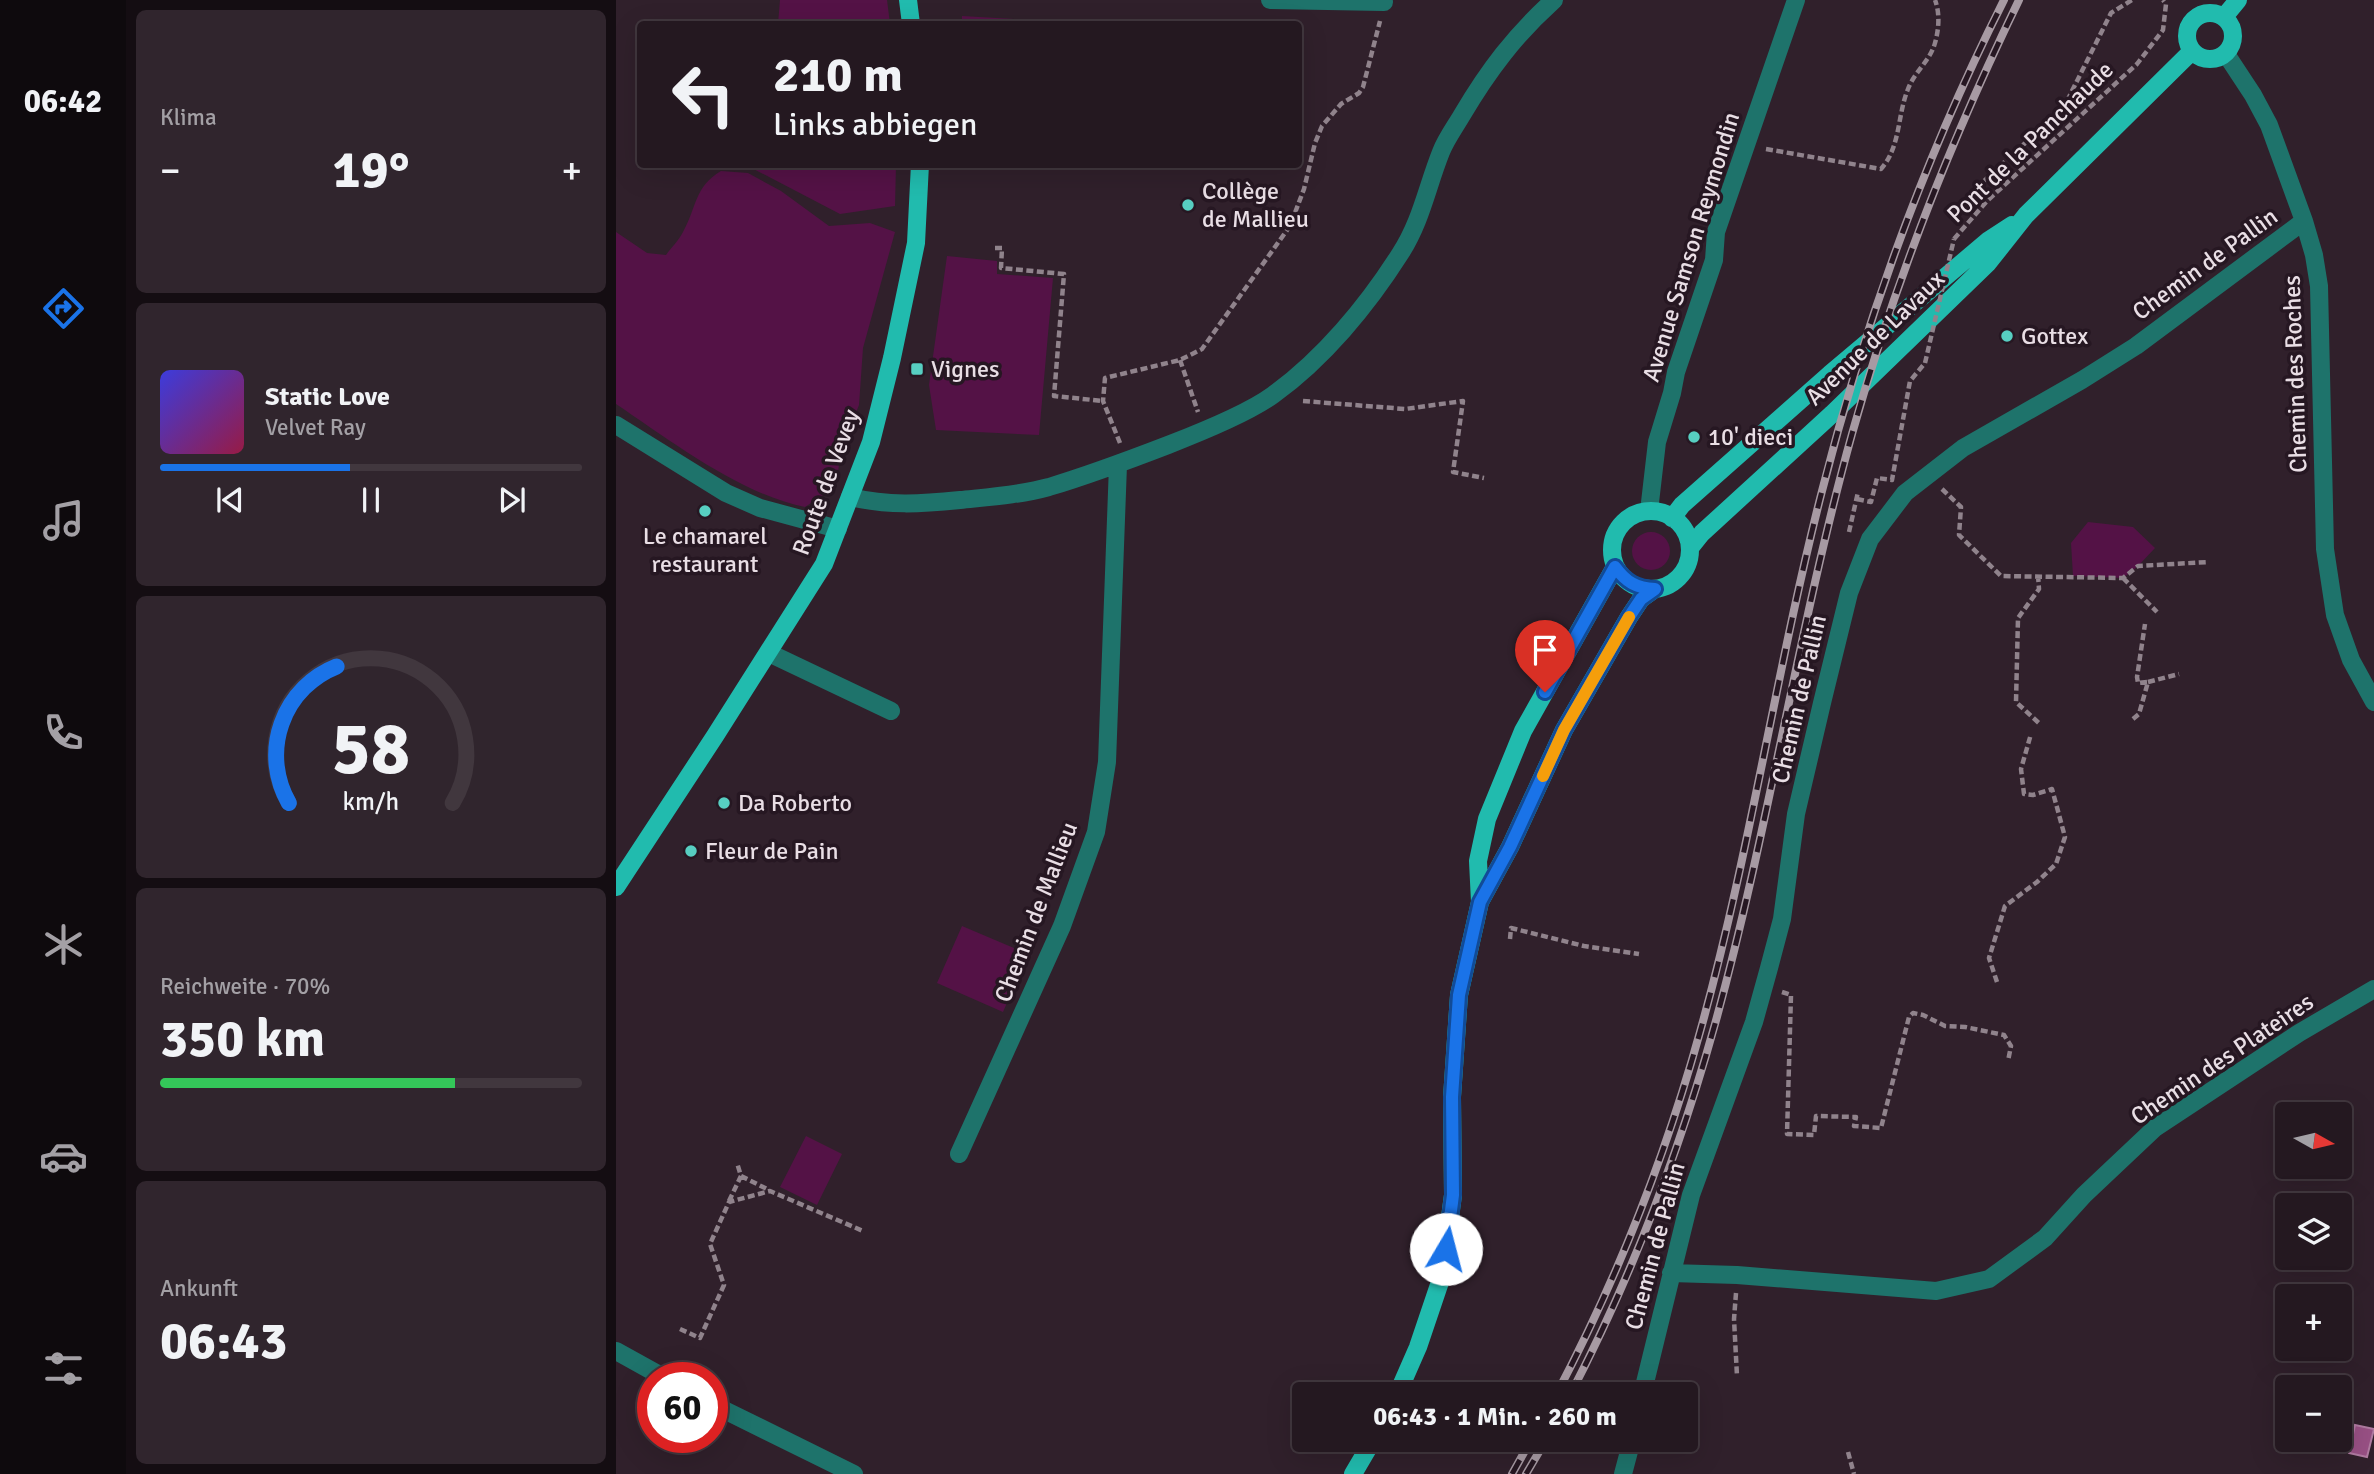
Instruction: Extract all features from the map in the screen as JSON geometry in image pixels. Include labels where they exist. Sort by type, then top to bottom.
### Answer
[{"type":"main road","points":[[908,0],[911,21]]},
{"type":"main road","points":[[2224,17],[2238,0]]},
{"type":"main road","points":[[2204,13],[2224,17],[2233,33],[2233,41],[2226,54],[2212,60],[2198,56],[2192,51],[2187,37],[2191,22],[2204,13]]},
{"type":"main road","name":"Avenue de Lavaux","points":[[1690,548],[1702,533],[1832,414],[1988,263],[2026,215],[2192,51]]},
{"type":"main road","name":"Route de Vevey","points":[[616,887],[824,564],[871,442],[916,243],[920,168]]},
{"type":"main road","name":"Avenue de Lavaux","points":[[1672,518],[1682,505],[1830,374],[1989,240],[2026,215]]},
{"type":"main road","points":[[1661,513],[1672,518],[1687,536],[1690,548],[1684,571],[1666,586],[1655,589],[1642,589],[1631,584],[1615,567],[1613,541],[1618,530],[1626,520],[1637,514],[1661,513]]},
{"type":"main road","points":[[1403,1382],[1418,1348],[1442,1276],[1453,1195],[1452,1097],[1459,995],[1480,902],[1478,862],[1487,819],[1522,731],[1615,567]]},
{"type":"main road","points":[[1480,902],[1510,847],[1564,730],[1629,617],[1641,599],[1655,589]]},
{"type":"main road","points":[[1353,1474],[1366,1452]]},
{"type":"street","points":[[1270,0],[1384,2]]},
{"type":"street","points":[[850,496],[873,502],[910,505],[1047,488],[1120,457],[1221,422],[1271,397],[1298,376],[1326,347],[1372,292],[1414,232],[1442,149],[1481,83],[1524,27],[1554,0]]},
{"type":"street","name":"Avenue Samson Reymondin","points":[[1649,512],[1657,442],[1676,372],[1714,260],[1716,233],[1796,0]]},
{"type":"street","name":"Chemin des Roches","points":[[2226,54],[2269,125],[2314,255],[2319,286],[2325,550],[2335,615],[2351,660],[2374,702]]},
{"type":"street","name":"Chemin de Pallin","points":[[1645,1382],[1691,1195],[1750,1035],[1782,919],[1796,814],[1849,593],[1870,539],[1898,486],[2082,380],[2136,345],[2304,221]]},
{"type":"street","points":[[616,425],[726,493],[760,508],[838,529]]},
{"type":"street","name":"Chemin de Mallieu","points":[[960,1154],[1062,926],[1096,832],[1107,762],[1120,457]]},
{"type":"street","points":[[769,653],[891,711]]},
{"type":"street","name":"Chemin des Plateires","points":[[1671,1273],[1737,1275],[1936,1292],[1989,1279],[2045,1238],[2084,1195],[2155,1128],[2299,1033],[2374,989]]},
{"type":"street","points":[[616,1351],[637,1363]]},
{"type":"street","points":[[728,1412],[854,1474]]},
{"type":"street","points":[[1623,1474],[1629,1452]]},
{"type":"path","points":[[1766,149],[1881,169],[1895,149],[1902,105],[1908,89],[1914,76],[1929,59],[1935,42],[1938,13],[1935,0]]},
{"type":"path","points":[[1969,195],[2064,107],[2110,13],[2132,0]]},
{"type":"path","name":"Pont de la Panchaude","points":[[1898,486],[1910,381],[1924,363],[1954,239],[1987,201],[2137,64],[2162,30],[2166,4],[2163,0]]},
{"type":"path","points":[[1120,457],[1103,401],[1105,378],[1181,360],[1202,349],[1283,238],[1304,189],[1322,126],[1336,109],[1359,93],[1363,87],[1384,2]]},
{"type":"path","points":[[995,248],[1002,248],[1001,268],[1064,274],[1054,396],[1103,401]]},
{"type":"path","points":[[1181,360],[1200,418]]},
{"type":"path","points":[[1303,401],[1405,409],[1463,401],[1453,472],[1484,478]]},
{"type":"path","points":[[1857,499],[1871,502],[1877,478],[1898,486]]},
{"type":"path","points":[[1939,486],[1961,507],[1959,535],[2001,576],[2123,578],[2138,566],[2208,562]]},
{"type":"path","points":[[2038,576],[2039,589],[2018,618],[2016,702],[2041,724]]},
{"type":"path","points":[[2123,578],[2157,612]]},
{"type":"path","points":[[2145,624],[2138,684],[2179,674]]},
{"type":"path","points":[[2133,719],[2140,715],[2148,682]]},
{"type":"path","points":[[1997,982],[1989,958],[2005,906],[2056,864],[2065,836],[2052,789],[2033,795],[2024,794],[2021,769],[2031,734]]},
{"type":"path","points":[[1510,939],[1511,928],[1584,946],[1639,954]]},
{"type":"path","points":[[1774,990],[1791,995],[1787,1134],[1814,1135],[1816,1116],[1856,1117],[1854,1126],[1881,1128],[1909,1017],[1913,1013],[1945,1026],[2004,1035],[2011,1046],[2008,1060]]},
{"type":"path","points":[[680,1329],[700,1338],[724,1285],[710,1244],[741,1176],[737,1163]]},
{"type":"path","points":[[741,1176],[863,1231]]},
{"type":"path","points":[[729,1202],[770,1191]]},
{"type":"path","points":[[1737,1275],[1734,1319],[1737,1376]]},
{"type":"path","points":[[1848,1452],[1854,1474]]},
{"type":"shaded area","points":[[780,0],[887,0],[890,21],[778,21]]},
{"type":"shaded area","points":[[962,16],[1048,21],[962,21]]},
{"type":"shaded area","points":[[752,168],[896,168],[895,206],[840,214]]},
{"type":"shaded area","points":[[721,171],[748,173],[781,191],[829,226],[870,223],[895,232],[863,348],[859,405],[841,450],[838,472],[826,493],[805,507],[756,491],[731,478],[616,404],[616,232],[647,253],[666,255],[688,223],[701,191],[712,177]]},
{"type":"shaded area","points":[[947,256],[997,261],[997,274],[1053,278],[1039,435],[936,430],[929,385]]},
{"type":"shaded area","points":[[2088,522],[2133,527],[2155,548],[2123,578],[2073,576],[2071,543]]},
{"type":"shaded area","points":[[1651,532],[1664,538],[1670,551],[1664,564],[1651,570],[1638,564],[1632,551],[1638,538]]},
{"type":"shaded area","points":[[962,926],[1028,954],[1003,1012],[937,983]]},
{"type":"shaded area","points":[[806,1136],[842,1154],[817,1205],[780,1187]]},
{"type":"shaded area","points":[[2355,1425],[2374,1429],[2367,1457],[2349,1453],[2352,1452]]},
{"type":"railway","points":[[1562,1382],[1638,1217],[1671,1126],[1700,1032],[1734,898],[1806,558],[1857,365],[1899,241],[1923,180],[1948,119],[2004,0]]},
{"type":"railway","points":[[1577,1382],[1634,1259],[1670,1167],[1715,1024],[1752,877],[1815,581],[1868,378],[1905,268],[1947,159],[2019,0]]},
{"type":"railway","points":[[1512,1474],[1524,1452]]},
{"type":"railway","points":[[1526,1474],[1539,1452]]},
{"type":"slow traffic","points":[[1543,776],[1564,730],[1629,617]]},
{"type":"place","name":"Collège de Mallieu","points":[[1188,205]]},
{"type":"place","name":"Gottex","points":[[2007,336]]},
{"type":"place","name":"Vignes","points":[[917,369]]},
{"type":"place","name":"10' dieci","points":[[1694,437]]},
{"type":"place","name":"Le chamarel restaurant","points":[[705,511]]},
{"type":"place","name":"Da Roberto","points":[[724,803]]},
{"type":"place","name":"Fleur de Pain","points":[[691,851]]},
{"type":"route","points":[[1446,1249],[1453,1195],[1452,1097],[1459,995],[1480,902],[1510,847],[1564,730],[1629,617],[1641,599],[1655,589],[1642,589],[1631,584],[1615,567],[1545,692]]}]
